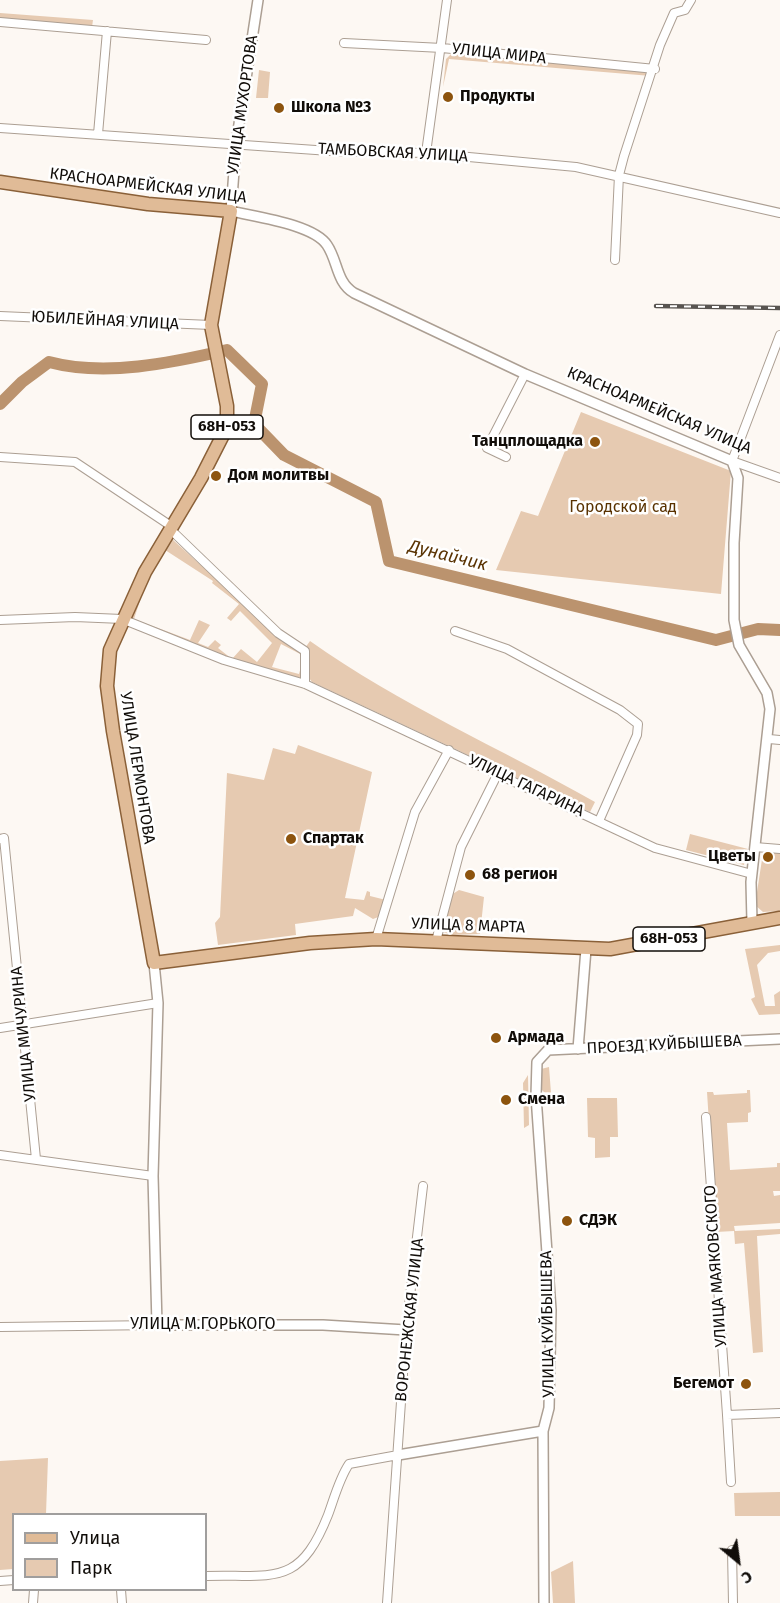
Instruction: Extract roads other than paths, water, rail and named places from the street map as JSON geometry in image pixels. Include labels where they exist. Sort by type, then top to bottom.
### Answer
[{"type":"main road","name":"КРАСНОАРМЕЙСКАЯ УЛИЦА","points":[[0,182],[148,204],[231,211]]},
{"type":"main road","name":"УЛИЦА ЛЕРМОНТОВА","points":[[154,963],[107,686],[110,650],[122,619],[227,427],[226,406],[211,325],[231,211]]},
{"type":"main road","name":"УЛИЦА 8 МАРТА","points":[[154,963],[300,944],[376,939],[585,949],[628,947],[780,918]]},
{"type":"street","name":"УЛИЦА МУХОРТОВА","points":[[231,211],[236,144],[258,0]]},
{"type":"street","points":[[426,153],[447,0]]},
{"type":"street","points":[[615,260],[619,175],[655,69],[660,45],[674,13],[685,10],[691,0]]},
{"type":"street","points":[[0,22],[206,40]]},
{"type":"street","points":[[98,134],[107,31]]},
{"type":"street","name":"УЛИЦА МИРА","points":[[344,43],[442,48],[655,69]]},
{"type":"street","name":"ТАМБОВСКАЯ УЛИЦА","points":[[0,128],[330,151],[426,153],[576,167],[780,213]]},
{"type":"street","name":"КРАСНОАРМЕЙСКАЯ УЛИЦА","points":[[231,211],[287,224],[315,235],[327,246],[338,274],[349,290],[525,374],[732,461],[780,478]]},
{"type":"street","name":"ЮБИЛЕЙНАЯ УЛИЦА","points":[[0,316],[211,325]]},
{"type":"street","points":[[752,922],[752,874],[769,739],[770,710],[767,693],[739,645],[734,620],[734,543],[738,478],[732,461],[780,335]]},
{"type":"street","points":[[506,457],[487,448],[525,374]]},
{"type":"street","points":[[0,457],[75,462],[170,528],[278,633],[304,651],[305,684]]},
{"type":"street","name":"УЛИЦА ГАГАРИНА","points":[[0,620],[75,617],[122,619],[224,660],[305,684],[656,848],[752,874]]},
{"type":"street","points":[[455,631],[507,649],[620,710],[638,724],[637,735],[599,821]]},
{"type":"street","points":[[769,739],[780,740]]},
{"type":"street","points":[[376,939],[415,812],[449,750]]},
{"type":"street","points":[[436,942],[461,847],[498,773]]},
{"type":"street","name":"УЛИЦА МИЧУРИНА","points":[[2,839],[24,1023],[36,1159]]},
{"type":"street","points":[[755,848],[780,849]]},
{"type":"street","points":[[578,1049],[585,949]]},
{"type":"street","name":"УЛИЦА ЛЕРМОНТОВА","points":[[154,963],[158,1003],[153,1176],[157,1325]]},
{"type":"street","points":[[0,1028],[158,1003]]},
{"type":"street","name":"ПРОЕЗД КУЙБЫШЕВА","points":[[548,1050],[780,1039]]},
{"type":"street","name":"УЛИЦА КУЙБЫШЕВА","points":[[544,1603],[543,1431],[549,1408],[550,1310],[535,1069],[538,1058],[548,1050]]},
{"type":"street","name":"УЛИЦА МАЯКОВСКОГО","points":[[706,1118],[731,1482]]},
{"type":"street","points":[[0,1155],[153,1176]]},
{"type":"street","name":"ВОРОНЕЖСКАЯ УЛИЦА","points":[[387,1603],[406,1330],[423,1186]]},
{"type":"street","name":"УЛИЦА М.ГОРЬКОГО","points":[[0,1327],[323,1325],[406,1330]]},
{"type":"street","points":[[727,1414],[780,1413]]},
{"type":"street","points":[[207,1576],[282,1573],[301,1563],[318,1541],[349,1464],[543,1431]]},
{"type":"street","points":[[732,1550],[733,1603]]},
{"type":"waterway","name":"Дунайчик","points":[[0,404],[22,382],[49,362],[70,366],[115,368],[161,363],[227,350],[262,384],[254,424],[284,455],[376,502],[389,561],[716,640],[758,629],[780,630]]},
{"type":"railway","points":[[656,306],[780,308]]},
{"type":"place","name":"Продукты","points":[[448,97]]},
{"type":"place","name":"Школа №3","points":[[279,108]]},
{"type":"place","name":"Танцплощадка","points":[[595,442]]},
{"type":"place","name":"Дом молитвы","points":[[216,476]]},
{"type":"place","name":"Спартак","points":[[291,839]]},
{"type":"place","name":"Цветы","points":[[768,857]]},
{"type":"place","name":"68 регион","points":[[470,875]]},
{"type":"place","name":"Армада","points":[[496,1038]]},
{"type":"place","name":"Смена","points":[[506,1100]]},
{"type":"place","name":"СДЭК","points":[[567,1221]]},
{"type":"place","name":"Бегемот","points":[[746,1384]]},
{"type":"park label","name":"Городской сад","points":[[623,508]]}]
